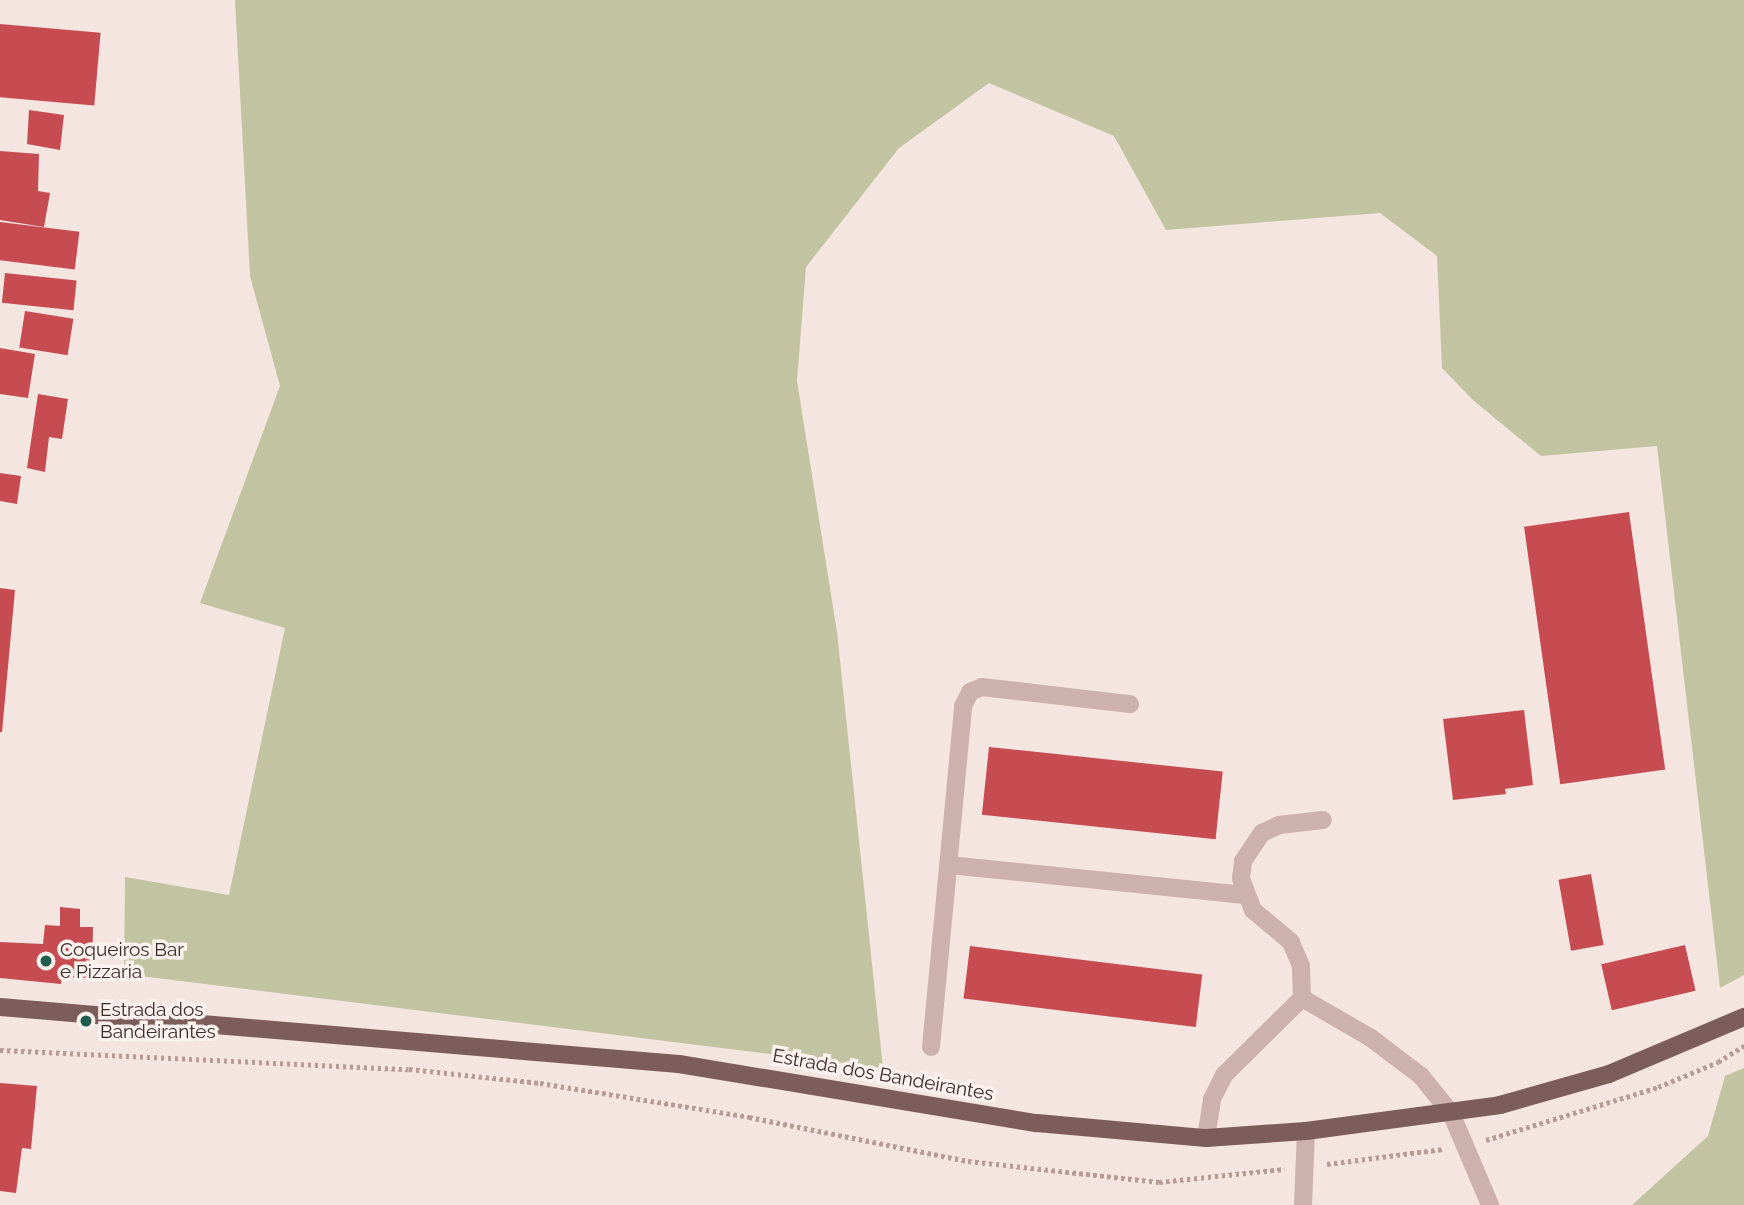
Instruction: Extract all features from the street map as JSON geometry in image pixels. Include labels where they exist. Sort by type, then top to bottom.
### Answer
[{"type":"main road","name":"Estrada dos Bandeirantes","points":[[0,1007],[679,1064],[1037,1123],[1206,1138],[1306,1131],[1451,1113],[1609,1074],[1744,1017]]},
{"type":"street","points":[[931,1047],[963,706],[970,692],[982,687],[1130,704]]},
{"type":"street","points":[[1206,1138],[1212,1099],[1224,1075],[1303,998],[1301,966],[1290,942],[1253,910],[1244,895],[1243,861],[1262,833],[1279,824],[1323,820]]},
{"type":"street","points":[[949,865],[1244,895]]},
{"type":"street","points":[[1303,998],[1394,1054],[1421,1076],[1451,1113],[1490,1205]]},
{"type":"street","points":[[1303,1205],[1306,1131]]},
{"type":"green space","points":[[235,0],[1744,0],[1744,975],[1720,988],[1657,446],[1541,456],[1474,401],[1442,368],[1437,256],[1380,213],[1166,230],[1114,136],[989,83],[899,148],[806,267],[797,381],[837,632],[883,1068],[124,974],[125,877],[229,895],[285,628],[200,603],[280,386],[250,276]]},
{"type":"green space","points":[[1744,1068],[1744,1205],[1632,1205],[1708,1136],[1725,1076]]},
{"type":"building","points":[[0,24],[101,33],[94,106],[0,97]]},
{"type":"building","points":[[29,110],[64,115],[60,150],[27,144]]},
{"type":"building","points":[[0,151],[39,154],[38,191],[50,193],[44,227],[0,220]]},
{"type":"building","points":[[0,222],[79,232],[75,269],[0,260]]},
{"type":"building","points":[[5,273],[77,281],[73,310],[2,303]]},
{"type":"building","points":[[25,311],[73,319],[68,355],[19,348]]},
{"type":"building","points":[[0,348],[35,354],[28,398],[0,394]]},
{"type":"building","points":[[38,394],[68,399],[62,439],[49,437],[45,472],[27,468]]},
{"type":"building","points":[[0,473],[21,476],[17,504],[0,501]]},
{"type":"building","points":[[1629,512],[1665,769],[1560,784],[1524,527]]},
{"type":"building","points":[[0,588],[15,590],[2,732],[0,732]]},
{"type":"building","points":[[1524,710],[1533,785],[1505,789],[1506,794],[1453,800],[1443,719]]},
{"type":"building","points":[[989,747],[1223,772],[1216,839],[982,815]]},
{"type":"building","points":[[1591,874],[1604,945],[1571,951],[1559,880]]},
{"type":"building","name":"Coqueiros Bar e Pizzaria","points":[[60,907],[80,909],[80,927],[93,927],[92,978],[62,977],[61,984],[0,978],[0,942],[43,944],[45,925],[60,926]]},
{"type":"building","points":[[1685,945],[1696,991],[1612,1010],[1601,964]]},
{"type":"building","points":[[970,946],[1202,975],[1196,1027],[964,999]]},
{"type":"building","points":[[0,1083],[37,1086],[31,1149],[22,1148],[16,1193],[0,1191]]},
{"type":"place","name":"Coqueiros Bar e Pizzaria","points":[[46,961]]},
{"type":"place","name":"Estrada dos Bandeirantes","points":[[86,1021]]}]
